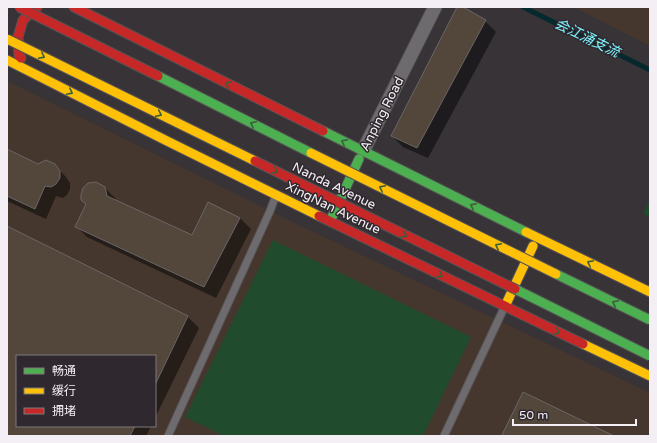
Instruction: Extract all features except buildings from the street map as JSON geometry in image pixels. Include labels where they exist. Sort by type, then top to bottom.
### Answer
[{"type":"main road","name":"Nanda Avenue","points":[[19,7],[650,320]]},
{"type":"main road","points":[[35,74],[19,56],[18,37],[23,20],[37,7]]},
{"type":"main road","points":[[74,7],[538,238],[650,292]]},
{"type":"main road","name":"Nanda Avenue","points":[[7,39],[650,356]]},
{"type":"main road","name":"XingNan Avenue","points":[[7,60],[276,195],[650,376]]},
{"type":"main road","name":"Anping Road","points":[[330,221],[363,151]]},
{"type":"main road","points":[[504,306],[538,238]]},
{"type":"street","name":"Anping Road","points":[[363,151],[436,7]]},
{"type":"lane","points":[[168,436],[276,195]]},
{"type":"lane","points":[[444,436],[504,306]]},
{"type":"shaded area","points":[[573,7],[650,7],[650,46]]},
{"type":"shaded area","points":[[7,81],[270,211],[650,393],[650,436],[7,436]]},
{"type":"green space","points":[[650,200],[650,217],[643,214]]},
{"type":"green space","points":[[273,240],[471,337],[423,436],[224,436],[185,417]]},
{"type":"waterway","name":"会江涌支流","points":[[523,7],[650,70]]},
{"type":"traffic: fast","points":[[158,76],[311,153]]},
{"type":"traffic: fast","points":[[323,131],[526,232]]},
{"type":"traffic: fast","points":[[332,217],[359,159]]},
{"type":"traffic: fast","points":[[556,274],[650,320]]},
{"type":"traffic: fast","points":[[515,289],[650,356]]},
{"type":"traffic: slow","points":[[7,39],[255,161]]},
{"type":"traffic: slow","points":[[7,60],[319,216]]},
{"type":"traffic: slow","points":[[311,153],[556,274]]},
{"type":"traffic: slow","points":[[526,232],[650,292]]},
{"type":"traffic: slow","points":[[507,302],[533,246]]},
{"type":"traffic: slow","points":[[583,344],[650,376]]},
{"type":"traffic: jam","points":[[19,7],[158,76]]},
{"type":"traffic: jam","points":[[21,58],[19,56],[18,37],[23,20],[37,7]]},
{"type":"traffic: jam","points":[[74,7],[323,131]]},
{"type":"traffic: jam","points":[[255,161],[515,289]]},
{"type":"traffic: jam","points":[[319,216],[583,344]]}]
